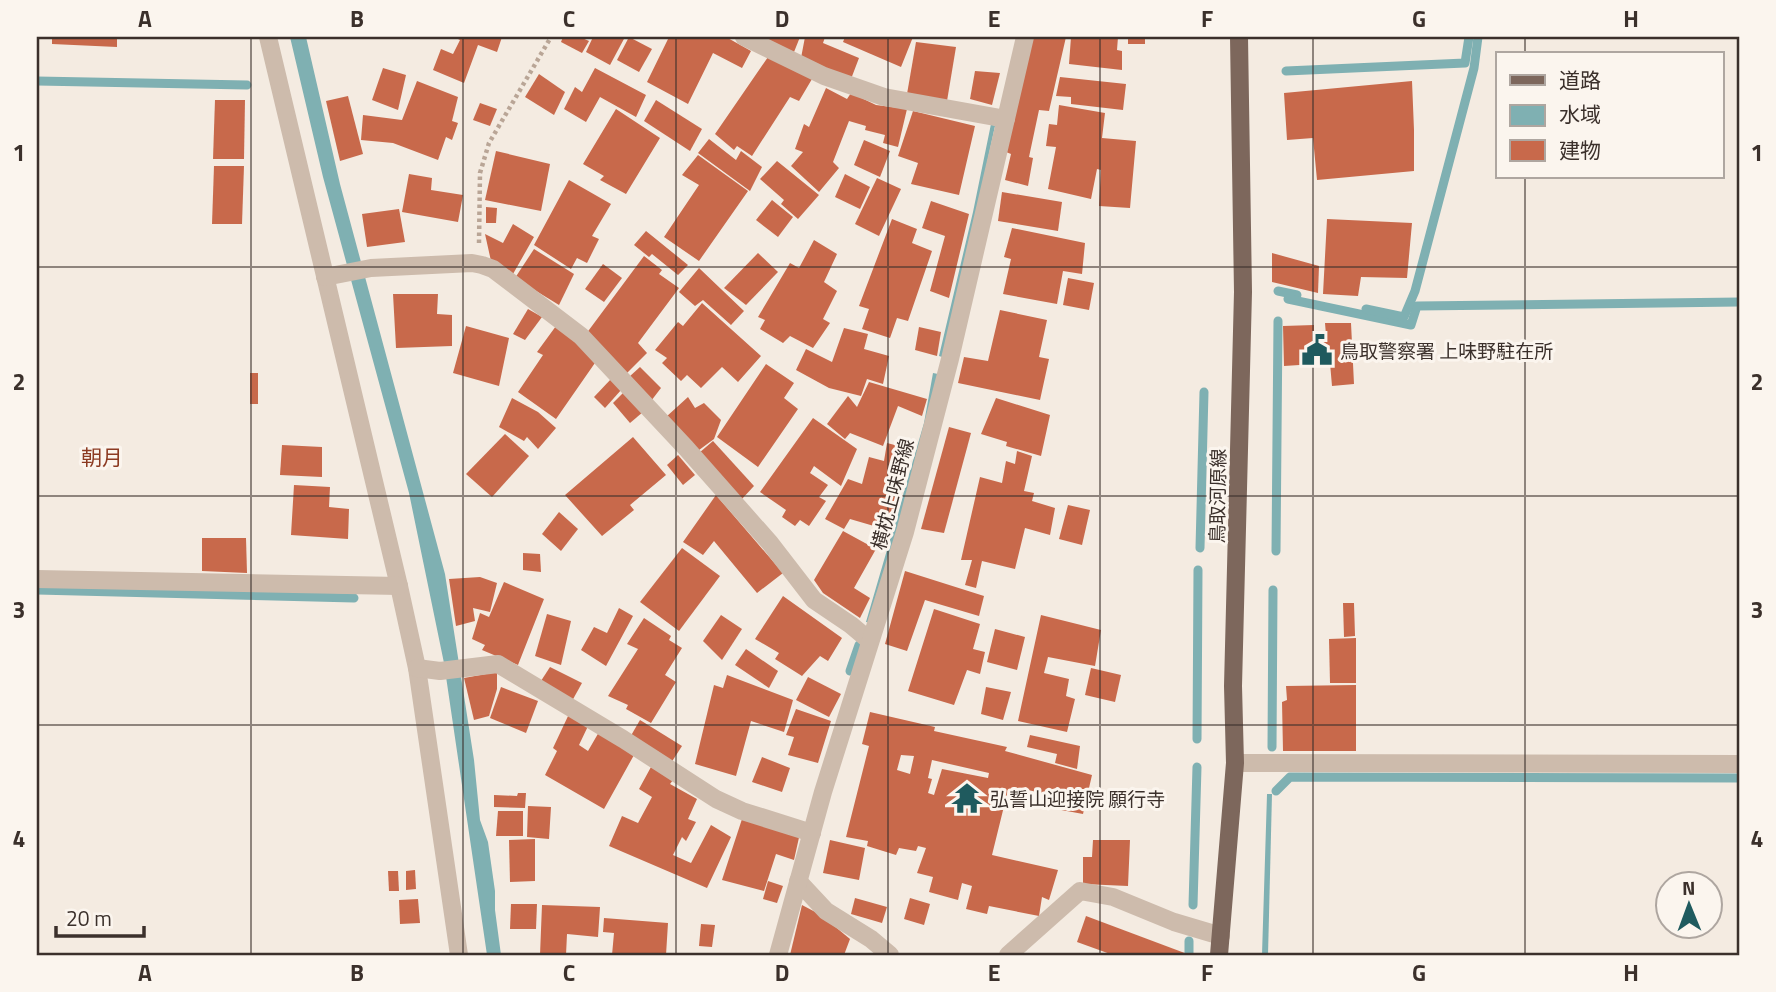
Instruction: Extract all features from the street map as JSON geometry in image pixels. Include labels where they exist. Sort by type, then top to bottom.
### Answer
[{"type":"main road","name":"鳥取河原線","points":[[1219,955],[1235,763],[1233,686],[1243,292],[1238,37]]},
{"type":"street","points":[[268,37],[417,668],[459,955]]},
{"type":"street","points":[[744,37],[824,76],[884,97],[1006,119]]},
{"type":"street","name":"横枕上味野線","points":[[778,955],[812,832],[905,532],[950,359],[1025,37]]},
{"type":"street","points":[[325,277],[371,268],[472,263],[493,270],[581,336],[770,543],[814,600],[870,641]]},
{"type":"street","points":[[37,579],[399,586]]},
{"type":"street","points":[[417,668],[440,671],[498,664],[716,799],[742,811],[812,832]]},
{"type":"street","points":[[1235,763],[1739,764]]},
{"type":"street","points":[[799,881],[826,911],[871,939],[890,955]]},
{"type":"street","points":[[1008,955],[1080,891],[1113,897],[1174,922],[1221,936]]},
{"type":"path","points":[[482,265],[478,234],[480,173],[489,143],[551,37]]},
{"type":"water","points":[[290,37],[306,37],[340,184],[445,574],[474,760],[480,820],[488,842],[501,955],[487,955],[444,663],[409,493],[323,177]]},
{"type":"water","points":[[991,124],[995,126],[942,357],[939,356]]},
{"type":"water","points":[[933,373],[938,374],[929,421],[871,623],[866,622],[924,423]]},
{"type":"water","points":[[1267,794],[1272,794],[1268,955],[1262,955]]},
{"type":"building","points":[[52,37],[117,37],[117,47],[52,44]]},
{"type":"building","points":[[454,37],[502,37],[497,52],[478,45],[464,83],[433,70],[441,49],[453,54],[460,40]]},
{"type":"building","points":[[563,37],[580,37],[589,41],[582,53],[561,42]]},
{"type":"building","points":[[593,37],[625,37],[610,65],[586,52]]},
{"type":"building","points":[[629,37],[652,49],[639,72],[617,60]]},
{"type":"building","points":[[669,37],[726,37],[751,51],[742,68],[713,53],[688,104],[647,82]]},
{"type":"building","points":[[800,37],[794,52],[765,39]]},
{"type":"building","points":[[805,37],[825,37],[823,43],[859,58],[851,79],[801,58]]},
{"type":"building","points":[[845,37],[913,37],[901,67],[843,42]]},
{"type":"building","points":[[1031,37],[1066,37],[1049,111],[1039,110],[1029,157],[1033,158],[1028,186],[1005,180],[1011,154],[1006,152]]},
{"type":"building","points":[[1071,37],[1118,37],[1117,50],[1122,51],[1122,70],[1069,64]]},
{"type":"building","points":[[1128,37],[1145,37],[1145,44],[1128,44]]},
{"type":"building","points":[[916,42],[956,47],[947,101],[907,94]]},
{"type":"building","points":[[768,57],[812,79],[799,101],[790,97],[752,156],[737,146],[734,150],[715,134]]},
{"type":"building","points":[[383,68],[406,75],[398,110],[372,100]]},
{"type":"building","points":[[595,68],[646,95],[636,117],[600,97],[586,122],[564,109],[575,87],[582,92]]},
{"type":"building","points":[[975,71],[1000,73],[992,105],[970,99]]},
{"type":"building","points":[[539,74],[565,92],[554,115],[525,97]]},
{"type":"building","points":[[1060,77],[1126,84],[1123,110],[1071,104],[1071,97],[1056,96]]},
{"type":"building","points":[[417,81],[458,97],[452,121],[458,123],[452,140],[446,137],[438,160],[393,143],[361,140],[363,115],[402,120]]},
{"type":"building","points":[[1412,81],[1414,171],[1317,180],[1313,138],[1287,140],[1284,93]]},
{"type":"building","points":[[826,88],[847,99],[851,93],[876,105],[907,109],[898,147],[883,143],[885,135],[865,130],[866,126],[849,121],[833,162],[839,168],[819,192],[791,166],[803,152],[795,149],[804,124],[809,127]]},
{"type":"building","points":[[348,96],[363,154],[340,161],[326,101]]},
{"type":"building","points":[[215,100],[245,100],[244,159],[213,159]]},
{"type":"building","points":[[656,100],[702,129],[690,151],[644,121]]},
{"type":"building","points":[[480,103],[497,109],[490,126],[473,120]]},
{"type":"building","points":[[1059,105],[1105,113],[1102,138],[1136,141],[1130,208],[1099,206],[1101,170],[1097,169],[1091,199],[1048,189],[1056,147],[1046,146],[1049,124],[1057,125]]},
{"type":"building","points":[[616,109],[660,138],[626,194],[600,180],[604,176],[583,164]]},
{"type":"building","points":[[913,111],[975,126],[959,195],[911,184],[918,163],[898,156]]},
{"type":"building","points":[[709,139],[736,160],[741,151],[762,167],[750,191],[698,153]]},
{"type":"building","points":[[864,140],[890,151],[880,177],[854,165]]},
{"type":"building","points":[[496,151],[550,164],[541,211],[485,200]]},
{"type":"building","points":[[698,155],[748,191],[699,261],[664,237],[699,185],[682,175]]},
{"type":"building","points":[[777,161],[819,195],[798,219],[781,204],[784,200],[760,179]]},
{"type":"building","points":[[214,166],[244,166],[242,224],[212,224]]},
{"type":"building","points":[[409,174],[432,178],[431,190],[463,195],[458,222],[402,212]]},
{"type":"building","points":[[845,174],[870,187],[860,209],[835,197]]},
{"type":"building","points":[[877,178],[901,189],[879,236],[855,224]]},
{"type":"building","points":[[569,180],[611,204],[592,236],[599,239],[587,263],[577,258],[571,269],[534,245]]},
{"type":"building","points":[[1002,192],[1062,202],[1058,231],[998,221]]},
{"type":"building","points":[[772,200],[793,217],[778,237],[756,220]]},
{"type":"building","points":[[931,201],[969,214],[949,298],[930,291],[945,236],[922,228]]},
{"type":"building","points":[[486,207],[497,208],[496,223],[486,223]]},
{"type":"building","points":[[399,209],[405,242],[367,247],[362,214]]},
{"type":"building","points":[[892,219],[917,229],[912,243],[932,251],[908,321],[897,318],[890,338],[862,329],[869,309],[859,306]]},
{"type":"building","points":[[1327,219],[1412,223],[1407,278],[1361,277],[1358,296],[1323,294]]},
{"type":"building","points":[[513,224],[534,237],[513,274],[491,261],[485,234],[503,243]]},
{"type":"building","points":[[1012,228],[1085,243],[1082,274],[1063,271],[1057,304],[1003,294],[1011,259],[1004,257]]},
{"type":"building","points":[[646,231],[688,265],[678,275],[652,254],[649,257],[634,245]]},
{"type":"building","points":[[814,240],[837,254],[824,282],[837,291],[823,319],[830,323],[813,348],[790,336],[783,343],[760,329],[765,320],[758,317],[790,263],[799,268]]},
{"type":"building","points":[[534,249],[574,274],[559,305],[515,278]]},
{"type":"building","points":[[758,253],[778,272],[746,305],[724,288]]},
{"type":"building","points":[[1272,253],[1319,266],[1318,293],[1272,282]]},
{"type":"building","points":[[644,256],[662,270],[659,274],[679,288],[638,343],[647,353],[626,374],[586,334]]},
{"type":"building","points":[[603,264],[622,278],[604,302],[585,289]]},
{"type":"building","points":[[699,268],[744,311],[731,325],[703,300],[695,306],[679,292]]},
{"type":"building","points":[[1068,278],[1094,283],[1089,310],[1063,305]]},
{"type":"building","points":[[393,294],[438,294],[437,314],[452,315],[452,346],[396,348]]},
{"type":"building","points":[[702,303],[761,356],[738,382],[722,367],[701,388],[687,375],[681,381],[662,363],[667,358],[655,350],[678,322],[683,326]]},
{"type":"building","points":[[528,309],[542,317],[525,340],[513,334]]},
{"type":"building","points":[[1000,310],[1047,320],[1039,357],[1049,359],[1040,400],[958,383],[964,357],[988,361]]},
{"type":"building","points":[[1325,323],[1351,323],[1354,384],[1332,386],[1330,363],[1284,366],[1283,326],[1314,325],[1314,334],[1326,335]]},
{"type":"building","points":[[466,326],[509,338],[499,386],[453,373]]},
{"type":"building","points":[[556,326],[597,360],[556,419],[518,392],[543,355],[537,352]]},
{"type":"building","points":[[919,327],[941,332],[937,356],[915,350]]},
{"type":"building","points":[[844,328],[868,334],[864,349],[889,356],[883,384],[867,379],[861,396],[829,388],[796,370],[806,349],[832,362]]},
{"type":"building","points":[[766,364],[794,383],[784,398],[798,409],[758,467],[717,437]]},
{"type":"building","points":[[640,367],[661,388],[651,401],[629,377]]},
{"type":"building","points":[[250,373],[258,373],[258,404],[250,404]]},
{"type":"building","points":[[611,379],[622,389],[605,408],[594,397]]},
{"type":"building","points":[[869,382],[927,399],[922,416],[898,406],[883,446],[850,433],[845,439],[827,424],[848,396],[857,407]]},
{"type":"building","points":[[624,392],[643,412],[630,423],[613,403]]},
{"type":"building","points":[[688,397],[695,408],[704,403],[721,420],[714,439],[695,453],[666,417]]},
{"type":"building","points":[[512,398],[538,412],[556,428],[538,449],[527,437],[524,441],[499,427]]},
{"type":"building","points":[[996,398],[1050,415],[1041,456],[1006,446],[1007,442],[981,434]]},
{"type":"building","points":[[813,418],[857,449],[841,486],[814,466],[810,473],[828,485],[819,497],[826,501],[809,526],[800,520],[795,526],[782,517],[786,510],[760,492]]},
{"type":"building","points":[[949,427],[971,433],[944,533],[921,529]]},
{"type":"building","points":[[505,434],[529,456],[492,497],[466,474]]},
{"type":"building","points":[[633,437],[666,475],[630,505],[634,510],[602,536],[565,495]]},
{"type":"building","points":[[713,441],[754,486],[741,500],[699,453]]},
{"type":"building","points":[[887,443],[910,449],[891,531],[850,519],[844,529],[825,519],[848,479],[862,484],[869,457],[884,461]]},
{"type":"building","points":[[282,445],[322,447],[322,477],[280,475]]},
{"type":"building","points":[[1017,451],[1032,456],[1024,491],[1034,493],[1032,501],[1055,508],[1050,535],[1025,528],[1015,569],[982,561],[976,588],[965,585],[972,560],[961,560],[980,477],[1002,483],[1006,461],[1015,464]]},
{"type":"building","points":[[678,455],[695,475],[683,485],[667,465]]},
{"type":"building","points":[[294,485],[330,487],[329,507],[349,509],[348,539],[291,535]]},
{"type":"building","points":[[716,495],[783,573],[757,593],[714,541],[703,555],[683,542]]},
{"type":"building","points":[[1068,505],[1090,510],[1082,545],[1059,539]]},
{"type":"building","points":[[559,512],[578,529],[561,551],[542,534]]},
{"type":"building","points":[[843,531],[876,549],[854,588],[870,598],[860,618],[823,593],[814,580]]},
{"type":"building","points":[[202,538],[246,538],[247,573],[202,571]]},
{"type":"building","points":[[682,548],[720,576],[679,631],[640,602]]},
{"type":"building","points":[[523,553],[540,554],[541,572],[523,570]]},
{"type":"building","points":[[905,571],[984,596],[979,616],[925,600],[907,651],[885,644]]},
{"type":"building","points":[[480,577],[497,583],[490,612],[473,608],[475,621],[456,626],[449,579]]},
{"type":"building","points":[[504,582],[544,599],[518,665],[482,650],[485,645],[472,639],[480,613],[489,617]]},
{"type":"building","points":[[783,596],[842,638],[828,661],[820,656],[802,676],[775,659],[779,653],[755,639]]},
{"type":"building","points":[[1343,603],[1354,603],[1355,636],[1344,637]]},
{"type":"building","points":[[619,608],[633,616],[606,666],[581,650],[594,627],[607,633]]},
{"type":"building","points":[[934,609],[980,624],[973,649],[985,652],[980,674],[967,670],[954,705],[908,691]]},
{"type":"building","points":[[547,614],[571,621],[561,665],[535,656]]},
{"type":"building","points":[[721,615],[742,629],[722,660],[703,641]]},
{"type":"building","points":[[1041,615],[1101,630],[1095,666],[1048,657],[1044,673],[1069,679],[1066,696],[1075,699],[1067,732],[1018,721]]},
{"type":"building","points":[[644,618],[671,636],[669,640],[682,648],[665,675],[676,682],[651,723],[626,709],[628,705],[608,696],[638,649],[627,644]]},
{"type":"building","points":[[995,629],[1025,637],[1017,670],[987,662]]},
{"type":"building","points":[[1356,638],[1356,683],[1330,683],[1329,639]]},
{"type":"building","points":[[746,649],[778,671],[769,688],[735,665]]},
{"type":"building","points":[[550,667],[582,683],[572,701],[539,684]]},
{"type":"building","points":[[1091,668],[1121,675],[1115,702],[1085,695]]},
{"type":"building","points":[[497,672],[497,689],[489,716],[474,720],[464,678]]},
{"type":"building","points":[[727,675],[793,700],[784,732],[751,721],[736,776],[695,764],[714,685],[723,688]]},
{"type":"building","points":[[808,677],[841,694],[829,717],[796,700]]},
{"type":"building","points":[[1356,685],[1356,751],[1283,751],[1282,702],[1287,700],[1286,686]]},
{"type":"building","points":[[501,687],[538,701],[526,733],[490,718]]},
{"type":"building","points":[[986,687],[1011,692],[1003,720],[981,714]]},
{"type":"building","points":[[796,709],[831,721],[818,763],[788,755],[794,737],[786,735]]},
{"type":"building","points":[[870,712],[935,727],[934,731],[1007,747],[1005,751],[1092,775],[1083,814],[1056,809],[1058,797],[1024,789],[1024,793],[1008,790],[992,855],[1058,870],[1049,900],[1042,897],[1039,916],[989,906],[987,914],[966,909],[972,886],[962,883],[958,900],[929,892],[933,877],[917,873],[926,848],[918,846],[916,851],[899,848],[896,855],[867,846],[868,841],[846,837],[869,746],[862,744]],"holes":[[[901,755],[914,756],[910,774],[897,770]],[[932,760],[989,773],[988,778],[942,769],[934,795],[928,793],[932,779],[928,778]]]},
{"type":"building","points":[[569,714],[589,724],[579,745],[588,751],[599,732],[634,755],[604,809],[545,775],[557,751],[553,748]]},
{"type":"building","points":[[640,720],[682,746],[671,763],[629,739]]},
{"type":"building","points":[[1030,735],[1080,746],[1077,769],[1055,763],[1057,754],[1027,747]]},
{"type":"building","points":[[762,757],[790,768],[782,792],[752,782]]},
{"type":"building","points":[[651,767],[673,780],[670,784],[697,799],[688,819],[696,822],[686,841],[682,837],[673,855],[691,863],[711,825],[731,837],[707,888],[609,846],[622,816],[638,823],[652,797],[639,789]]},
{"type":"building","points":[[518,793],[526,793],[525,808],[494,807],[494,795],[517,796]]},
{"type":"building","points":[[528,806],[551,807],[549,839],[527,837]]},
{"type":"building","points":[[498,811],[523,811],[523,836],[496,836]]},
{"type":"building","points":[[743,816],[800,833],[794,860],[776,854],[764,891],[722,880]]},
{"type":"building","points":[[535,839],[535,881],[510,882],[509,840]]},
{"type":"building","points":[[830,840],[865,848],[859,880],[823,873]]},
{"type":"building","points":[[1093,840],[1130,840],[1128,886],[1083,884],[1083,857],[1092,857]]},
{"type":"building","points":[[415,870],[416,889],[406,890],[406,871]]},
{"type":"building","points":[[388,871],[398,871],[399,891],[389,891]]},
{"type":"building","points":[[768,881],[783,886],[777,903],[763,899]]},
{"type":"building","points":[[855,898],[887,907],[882,923],[851,914]]},
{"type":"building","points":[[910,898],[930,904],[924,925],[904,919]]},
{"type":"building","points":[[418,899],[420,923],[400,924],[399,900]]},
{"type":"building","points":[[511,904],[537,904],[536,929],[510,929]]},
{"type":"building","points":[[542,905],[600,907],[598,937],[567,934],[566,955],[540,955]]},
{"type":"building","points":[[802,905],[821,915],[850,939],[844,955],[790,955]]},
{"type":"building","points":[[1086,916],[1190,955],[1113,955],[1077,942]]},
{"type":"building","points":[[604,918],[668,923],[666,955],[612,955],[614,933],[603,932]]},
{"type":"building","points":[[701,924],[715,925],[712,947],[699,946]]},
{"type":"waterway","points":[[1286,71],[1465,63],[1469,37]]},
{"type":"waterway","points":[[1366,309],[1404,317],[1415,291],[1474,68],[1478,37]]},
{"type":"waterway","points":[[37,81],[247,85]]},
{"type":"waterway","points":[[1278,291],[1297,295]]},
{"type":"waterway","points":[[1288,299],[1411,325],[1417,306],[1739,302]]},
{"type":"waterway","points":[[1276,551],[1278,321]]},
{"type":"waterway","points":[[1200,548],[1204,392]]},
{"type":"waterway","points":[[1197,739],[1198,570]]},
{"type":"waterway","points":[[37,590],[354,598]]},
{"type":"waterway","points":[[1272,747],[1273,590]]},
{"type":"waterway","points":[[850,671],[859,645]]},
{"type":"waterway","points":[[1193,905],[1197,767]]},
{"type":"waterway","points":[[1276,791],[1290,777],[1739,778]]},
{"type":"waterway","points":[[1189,941],[1189,955]]},
{"type":"place","name":"鳥取警察署 上味野駐在所","points":[[1317,350]]},
{"type":"place","name":"弘誓山迎接院 願行寺","points":[[967,798]]},
{"type":"district","name":"朝月","points":[[102,457]]}]
